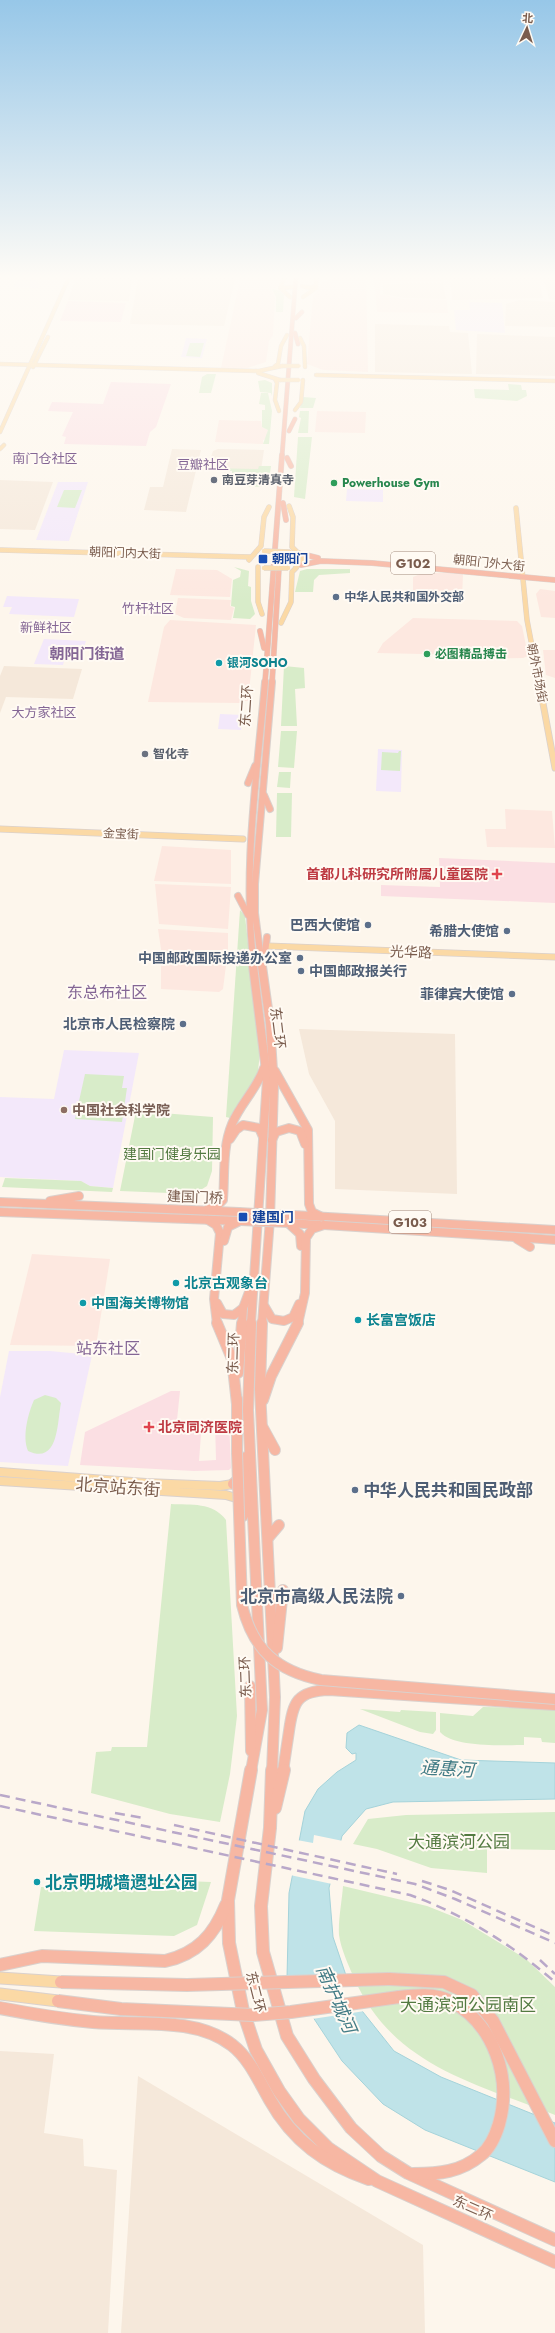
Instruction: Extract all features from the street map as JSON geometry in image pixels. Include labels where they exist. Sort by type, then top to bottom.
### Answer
[{"type":"highway","name":"东二环","points":[[288,384],[284,432],[283,503],[271,694],[255,884],[255,913],[273,1067],[252,1283],[248,1358],[248,1440],[255,1535],[262,1710],[228,1900],[229,1943],[234,1975],[243,2012],[256,2050],[279,2091],[299,2119],[328,2148],[377,2181],[555,2262]]},
{"type":"highway","name":"东二环","points":[[291,384],[289,431],[284,458],[266,654],[249,916],[266,1060],[270,1218],[264,1296],[260,1413],[268,1538],[275,1697],[270,1828],[261,1906],[263,1952],[287,2036],[314,2079],[351,2128],[381,2156],[408,2173],[555,2240]]},
{"type":"highway","points":[[289,431],[295,419]]},
{"type":"highway","points":[[279,424],[284,432]]},
{"type":"highway","points":[[275,471],[284,458],[291,466]]},
{"type":"highway","points":[[283,503],[286,520]]},
{"type":"highway","name":"朝阳门外大街","points":[[300,553],[314,558],[372,560],[555,578]]},
{"type":"highway","name":"朝阳门外大街","points":[[301,565],[321,561],[359,562],[523,575]]},
{"type":"highway","points":[[260,631],[266,654]]},
{"type":"highway","points":[[271,694],[279,671]]},
{"type":"highway","points":[[248,782],[258,760]]},
{"type":"highway","points":[[263,793],[270,810]]},
{"type":"highway","points":[[238,896],[249,916]]},
{"type":"highway","points":[[262,972],[267,937]]},
{"type":"highway","points":[[266,1060],[259,1085],[235,1116],[230,1136],[222,1200],[205,1215],[216,1225],[220,1233],[216,1299],[217,1326],[232,1359],[237,1408],[242,1605],[246,1621],[264,1652],[282,1668],[308,1677],[555,1699]]},
{"type":"highway","points":[[273,1067],[308,1130],[304,1205],[293,1215]]},
{"type":"highway","points":[[243,1308],[232,1315],[222,1315],[219,1312],[216,1299],[225,1232],[228,1227],[240,1216],[230,1207],[227,1200],[230,1136],[239,1127],[248,1125],[259,1128],[267,1140],[276,1132],[289,1128],[300,1132],[307,1147],[309,1204],[312,1212],[320,1216]]},
{"type":"highway","points":[[0,1202],[37,1204],[79,1196]]},
{"type":"highway","name":"建国门桥","points":[[37,1204],[96,1206],[205,1215]]},
{"type":"highway","points":[[0,1212],[36,1214],[73,1220]]},
{"type":"highway","name":"建国门桥","points":[[36,1214],[95,1216],[320,1216]]},
{"type":"highway","name":"建国门桥","points":[[240,1216],[288,1223],[324,1225]]},
{"type":"highway","name":"G103","points":[[320,1216],[555,1230]]},
{"type":"highway","points":[[264,1296],[266,1312],[272,1319],[277,1321],[291,1319],[301,1303],[301,1237],[298,1230],[288,1223]]},
{"type":"highway","points":[[260,1413],[270,1376],[296,1327],[301,1303],[306,1238],[312,1229],[324,1225]]},
{"type":"highway","name":"G103","points":[[324,1225],[555,1240]]},
{"type":"highway","points":[[515,1237],[530,1247]]},
{"type":"highway","points":[[237,1408],[243,1308],[252,1283]]},
{"type":"highway","points":[[262,1426],[275,1450]]},
{"type":"highway","points":[[233,1484],[243,1475],[248,1440]]},
{"type":"highway","points":[[243,1522],[245,1493],[250,1473]]},
{"type":"highway","points":[[268,1538],[279,1525]]},
{"type":"highway","points":[[275,1697],[279,1615],[284,1590]]},
{"type":"highway","points":[[250,1686],[252,1740],[251,1775]]},
{"type":"highway","points":[[270,1828],[283,1775],[292,1709],[297,1700],[310,1690],[555,1705]]},
{"type":"highway","points":[[0,1965],[42,1956],[165,1961],[178,1959],[194,1952],[207,1942],[221,1920],[228,1900]]},
{"type":"highway","points":[[61,1982],[187,1985],[389,1979],[444,1982],[472,1995],[493,2021],[555,2141]]},
{"type":"highway","points":[[58,2001],[121,2009],[253,2014],[291,2012],[399,1997],[432,1996],[449,2000],[462,2007],[475,2017],[487,2032],[500,2066],[504,2099],[502,2117],[496,2133],[488,2147],[476,2159],[462,2168],[440,2175],[408,2173]]},
{"type":"highway","points":[[3,2009],[107,2023],[177,2026],[204,2031],[232,2045],[248,2064],[281,2119],[320,2159],[339,2169],[377,2181]]},
{"type":"main road","points":[[0,432],[20,384]]},
{"type":"main road","points":[[277,384],[275,400],[279,411]]},
{"type":"main road","points":[[295,410],[301,402],[301,384]]},
{"type":"main road","points":[[0,449],[4,445]]},
{"type":"main road","points":[[281,623],[291,602],[292,572],[301,565],[303,561],[300,553],[292,547],[293,517],[289,506]]},
{"type":"main road","points":[[269,508],[264,517],[262,543],[258,551],[249,559],[258,567],[296,568]]},
{"type":"main road","points":[[516,508],[519,512],[523,575],[516,508]]},
{"type":"main road","name":"朝阳门内大街","points":[[0,550],[249,559]]},
{"type":"main road","points":[[258,551],[300,553]]},
{"type":"main road","name":"朝阳门内大街","points":[[0,553],[249,559]]},
{"type":"main road","points":[[258,567],[258,602],[262,614]]},
{"type":"main road","name":"朝外市场街","points":[[523,575],[555,745]]},
{"type":"main road","name":"朝外市场街","points":[[523,575],[527,620],[555,768]]},
{"type":"main road","name":"金宝街","points":[[0,829],[243,841],[0,833]]},
{"type":"main road","name":"光华路","points":[[268,946],[555,957]]},
{"type":"main road","name":"北京站东街","points":[[0,1472],[153,1483],[220,1486],[233,1484]]},
{"type":"main road","name":"北京站东街","points":[[0,1481],[226,1495],[236,1498]]},
{"type":"main road","points":[[0,1978],[61,1982]]},
{"type":"main road","points":[[0,1994],[58,2001]]},
{"type":"shaded area","points":[[110,384],[171,384],[156,427],[150,432],[146,446],[64,444],[66,437],[62,436],[73,412],[48,411],[52,402],[103,404]]},
{"type":"shaded area","points":[[317,411],[366,412],[365,433],[315,432]]},
{"type":"shaded area","points":[[219,420],[261,421],[262,427],[268,430],[266,439],[263,440],[263,444],[215,442]]},
{"type":"shaded area","points":[[172,449],[201,450],[186,512],[144,510],[150,487],[163,487]]},
{"type":"shaded area","points":[[218,449],[264,450],[261,470],[207,469],[213,451]]},
{"type":"shaded area","points":[[0,480],[53,482],[35,530],[0,529]]},
{"type":"shaded area","points":[[58,482],[88,482],[69,541],[36,540]]},
{"type":"shaded area","points":[[347,489],[383,490],[383,502],[346,501]]},
{"type":"shaded area","points":[[176,569],[217,570],[232,579],[230,597],[170,595]]},
{"type":"shaded area","points":[[423,573],[463,573],[462,599],[413,597],[413,577]]},
{"type":"shaded area","points":[[540,589],[555,591],[555,618],[541,617],[536,594]]},
{"type":"shaded area","points":[[7,596],[79,599],[74,617],[9,614],[12,607],[3,607]]},
{"type":"shaded area","points":[[178,598],[231,600],[230,606],[234,608],[231,620],[184,618],[175,614]]},
{"type":"shaded area","points":[[413,618],[517,621],[522,626],[528,656],[523,658],[471,659],[467,655],[377,653],[383,643]]},
{"type":"shaded area","name":"银河SOHO","points":[[170,620],[256,625],[248,701],[241,701],[240,703],[148,702],[164,627]]},
{"type":"shaded area","points":[[44,639],[86,641],[80,658],[65,657],[63,665],[34,664]]},
{"type":"shaded area","points":[[543,650],[555,650],[555,678],[546,675]]},
{"type":"shaded area","points":[[4,666],[82,669],[73,699],[6,697],[0,713],[0,676]]},
{"type":"shaded area","points":[[220,714],[243,715],[241,730],[218,729]]},
{"type":"shaded area","points":[[378,749],[402,750],[401,792],[376,791]]},
{"type":"shaded area","points":[[505,809],[552,811],[555,848],[487,847],[485,829],[506,829]]},
{"type":"shaded area","points":[[162,846],[231,850],[231,884],[154,881]]},
{"type":"shaded area","name":"首都儿科研究所附属儿童医院","points":[[439,858],[555,863],[555,903],[381,896],[381,885],[440,887]]},
{"type":"shaded area","points":[[155,884],[231,887],[228,929],[159,924]]},
{"type":"shaded area","points":[[158,929],[228,933],[228,950],[223,989],[219,992],[161,989],[161,949]]},
{"type":"shaded area","points":[[299,1029],[455,1034],[457,1194],[335,1189],[335,1121],[309,1074]]},
{"type":"shaded area","name":"中国社会科学院","points":[[64,1050],[139,1053],[113,1188],[90,1186],[81,1181],[0,1177],[0,1097],[54,1099]]},
{"type":"shaded area","points":[[32,1254],[110,1259],[96,1346],[10,1345]]},
{"type":"shaded area","points":[[9,1351],[50,1351],[92,1355],[68,1466],[0,1462],[0,1397]]},
{"type":"shaded area","name":"北京同济医院","points":[[171,1391],[180,1391],[177,1420],[202,1421],[199,1461],[216,1460],[215,1422],[229,1421],[231,1468],[229,1470],[194,1471],[80,1465],[85,1432]]},
{"type":"shaded area","points":[[0,2051],[54,2054],[44,2133],[83,2139],[84,2166],[117,2170],[108,2333],[0,2333]]},
{"type":"shaded area","points":[[138,2076],[423,2245],[425,2333],[121,2333]]},
{"type":"green space","points":[[201,384],[213,384],[211,393],[199,393]]},
{"type":"green space","points":[[259,384],[272,384],[272,396],[271,393],[260,392]]},
{"type":"green space","points":[[508,384],[521,385],[522,390],[526,390],[527,396],[517,401],[475,398],[474,389],[509,390]]},
{"type":"green space","points":[[261,393],[268,393],[272,411],[269,444],[263,444],[268,430],[262,427],[262,410],[265,410],[265,405],[259,404]]},
{"type":"green space","points":[[303,397],[316,398],[313,408],[300,408]]},
{"type":"green space","points":[[300,411],[309,411],[308,433],[298,433],[301,418],[299,417]]},
{"type":"green space","points":[[298,437],[312,437],[305,499],[294,497]]},
{"type":"green space","points":[[259,466],[271,466],[268,487],[224,486],[226,476],[232,476],[232,471],[208,470],[208,468],[258,469]]},
{"type":"green space","points":[[64,490],[82,490],[75,508],[57,507]]},
{"type":"green space","points":[[234,567],[249,571],[248,586],[251,587],[251,601],[255,614],[250,619],[233,618],[235,607],[231,606],[233,580],[240,577],[241,571]]},
{"type":"green space","points":[[307,569],[350,569],[350,573],[319,575],[314,580],[313,592],[295,592],[300,571]]},
{"type":"green space","points":[[284,666],[304,668],[305,688],[295,689],[297,726],[281,726]]},
{"type":"green space","points":[[281,731],[297,731],[294,768],[278,767]]},
{"type":"green space","points":[[401,751],[400,771],[381,770],[382,752],[398,753]]},
{"type":"green space","points":[[279,772],[291,772],[290,788],[277,787]]},
{"type":"green space","points":[[277,793],[292,793],[291,837],[276,837]]},
{"type":"green space","points":[[240,910],[245,916],[260,1053],[257,1079],[230,1118],[226,1117]]},
{"type":"green space","points":[[85,1074],[124,1076],[122,1088],[127,1088],[122,1122],[75,1119]]},
{"type":"green space","name":"建国门健身乐园","points":[[136,1111],[213,1117],[212,1171],[207,1186],[194,1194],[120,1191]]},
{"type":"green space","points":[[5,1178],[81,1181],[90,1186],[113,1188],[112,1192],[2,1187]]},
{"type":"green space","points":[[45,1395],[56,1398],[61,1403],[55,1440],[46,1452],[38,1454],[28,1451],[26,1445],[26,1432],[28,1418],[34,1400]]},
{"type":"green space","points":[[171,1504],[208,1507],[221,1514],[226,1520],[237,1716],[230,1774],[220,1822],[170,1814],[91,1793],[96,1752],[111,1751],[112,1747],[147,1747]]},
{"type":"green space","points":[[483,1707],[555,1708],[555,1743],[542,1742],[541,1738],[524,1737],[524,1745],[467,1743],[456,1741],[440,1732],[440,1713],[473,1716]]},
{"type":"green space","points":[[360,1709],[400,1712],[401,1710],[436,1712],[436,1730],[433,1734],[420,1732]]},
{"type":"green space","name":"大通滨河公园","points":[[555,1812],[555,1850],[487,1849],[487,1873],[431,1868],[377,1849],[353,1844],[368,1819],[406,1815]]},
{"type":"green space","points":[[157,1880],[211,1882],[197,1925],[174,1936],[34,1931],[41,1887],[156,1887]]},
{"type":"green space","name":"大通滨河公园南区","points":[[343,1886],[427,1906],[462,1920],[526,1959],[555,1987],[555,2115],[466,2081],[438,2067],[413,2051],[390,2032],[370,2008],[354,1978],[343,1951],[339,1929]]},
{"type":"water","points":[[359,1725],[461,1760],[555,1763],[555,1799],[393,1802],[366,1809],[342,1836],[329,1888],[333,1937],[355,2002],[394,2051],[441,2077],[555,2123],[555,2182],[425,2130],[383,2104],[342,2061],[287,1978],[289,1893],[305,1811],[318,1789],[337,1772],[356,1760],[356,1753],[352,1754],[346,1748],[347,1733]]},
{"type":"pier","points":[[314,1835],[343,1841],[332,1884],[290,1875],[297,1840],[313,1843]]},
{"type":"pier","points":[[348,1976],[357,2001],[365,2011],[312,2019],[286,1980]]},
{"type":"railway","points":[[0,1795],[415,1884],[455,1899],[555,1943]]},
{"type":"railway","points":[[0,1806],[410,1895],[450,1912],[487,1932],[522,1955],[555,1982]]},
{"type":"railway","points":[[115,1813],[143,1818]]},
{"type":"railway","points":[[174,1825],[397,1874]]},
{"type":"railway","points":[[422,1881],[450,1890],[555,1936]]},
{"type":"railway","points":[[540,1960],[555,1974]]},
{"type":"place","name":"南豆芽清真寺","points":[[214,480]]},
{"type":"place","name":"Powerhouse Gym","points":[[334,483]]},
{"type":"place","name":"朝阳门","points":[[263,559]]},
{"type":"place","name":"中华人民共和国外交部","points":[[336,597]]},
{"type":"place","name":"必图精品搏击","points":[[427,654]]},
{"type":"place","name":"银河SOHO","points":[[219,663]]},
{"type":"place","name":"智化寺","points":[[145,754]]},
{"type":"place","name":"首都儿科研究所附属儿童医院","points":[[497,874]]},
{"type":"place","name":"巴西大使馆","points":[[368,925]]},
{"type":"place","name":"希腊大使馆","points":[[507,931]]},
{"type":"place","name":"中国邮政国际投递办公室","points":[[300,958]]},
{"type":"place","name":"中国邮政报关行","points":[[301,971]]},
{"type":"place","name":"菲律宾大使馆","points":[[512,994]]},
{"type":"place","name":"北京市人民检察院","points":[[183,1024]]},
{"type":"place","name":"中国社会科学院","points":[[64,1110]]},
{"type":"place","name":"建国门","points":[[243,1217]]},
{"type":"place","name":"北京古观象台","points":[[176,1283]]},
{"type":"place","name":"中国海关博物馆","points":[[83,1303]]},
{"type":"place","name":"长富宫饭店","points":[[358,1320]]},
{"type":"place","name":"北京同济医院","points":[[149,1427]]},
{"type":"place","name":"中华人民共和国民政部","points":[[355,1490]]},
{"type":"place","name":"北京市高级人民法院","points":[[401,1596]]},
{"type":"place","name":"北京明城墙遗址公园","points":[[37,1882]]},
{"type":"district","name":"南门仓社区","points":[[45,458]]},
{"type":"district","name":"豆瓣社区","points":[[203,464]]},
{"type":"district","name":"竹杆社区","points":[[148,608]]},
{"type":"district","name":"新鲜社区","points":[[46,627]]},
{"type":"district","name":"朝阳门街道","points":[[87,654]]},
{"type":"district","name":"大方家社区","points":[[44,712]]},
{"type":"district","name":"东总布社区","points":[[107,992]]},
{"type":"district","name":"站东社区","points":[[108,1348]]},
{"type":"water label","name":"通惠河","points":[[447,1769]]},
{"type":"water label","name":"南护城河","points":[[336,1999]]}]
